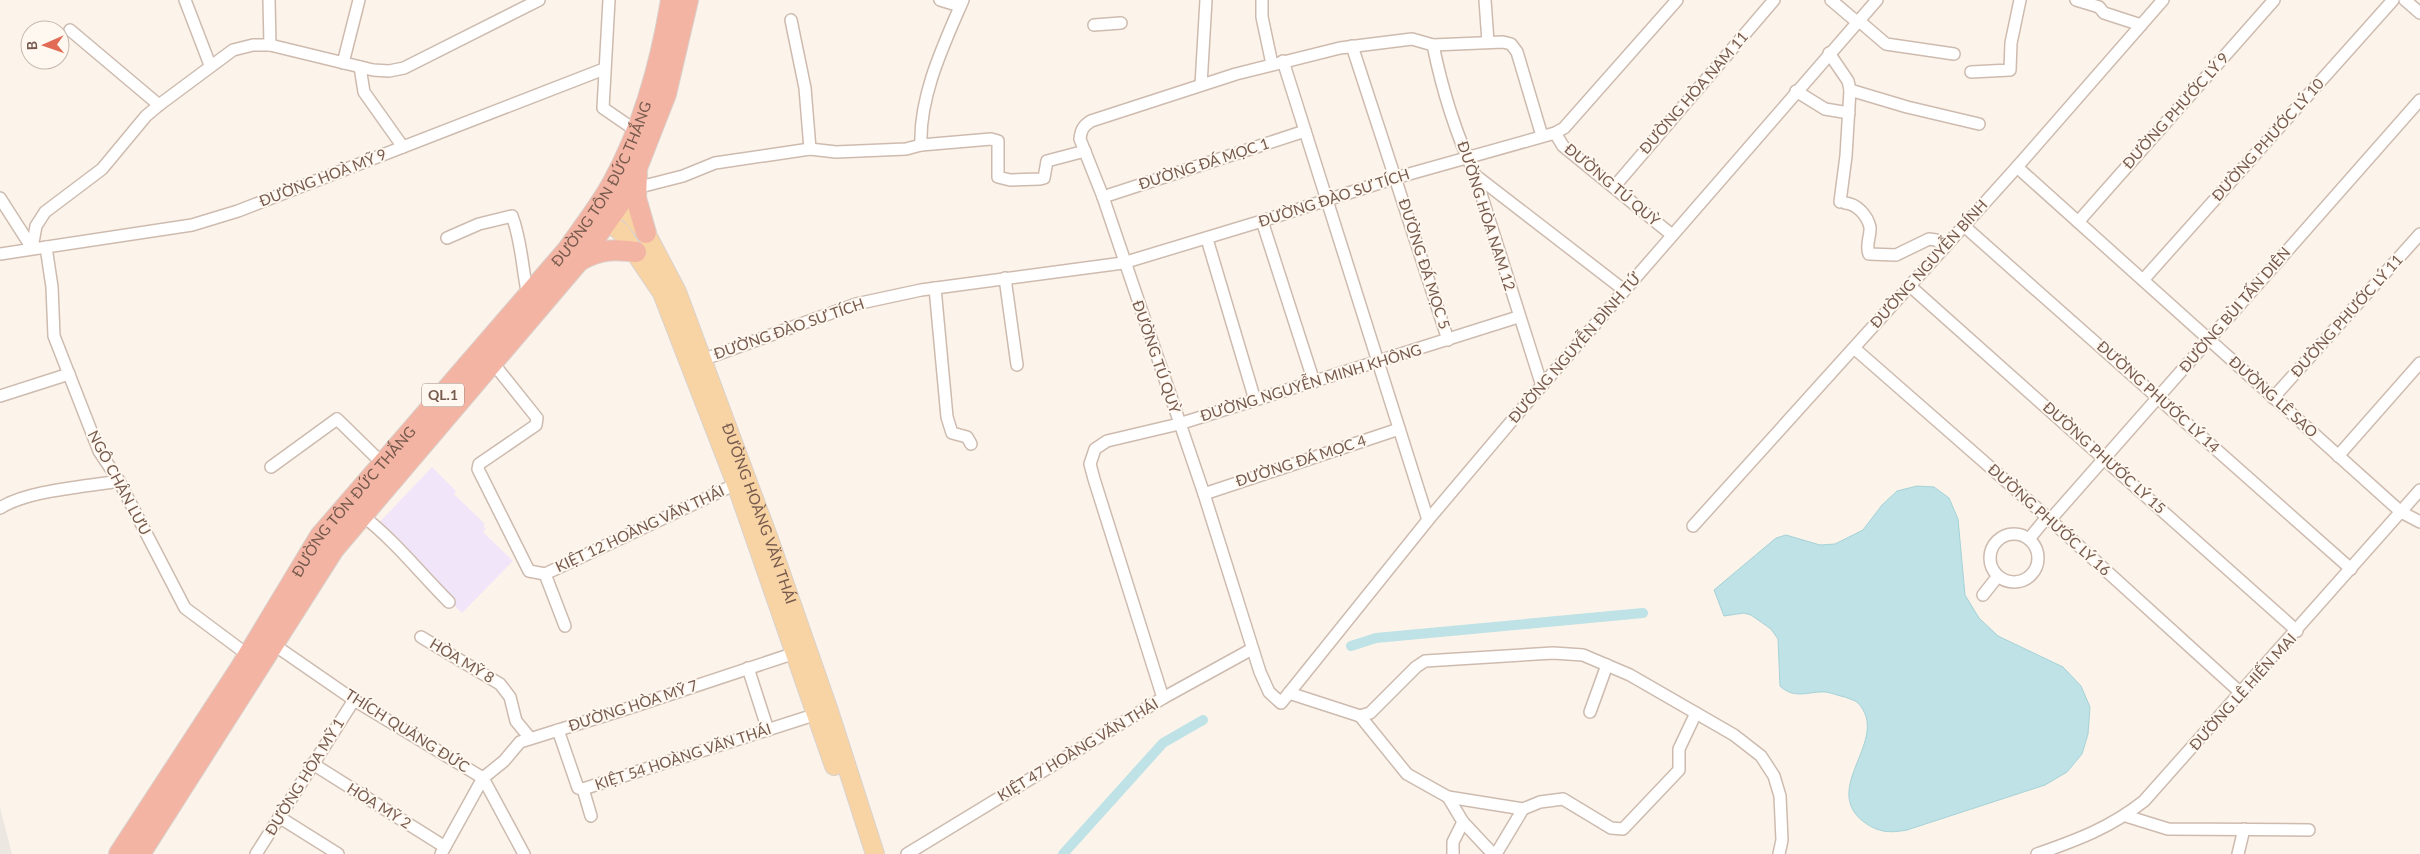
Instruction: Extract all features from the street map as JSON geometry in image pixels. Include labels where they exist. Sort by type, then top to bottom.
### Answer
[{"type":"highway","name":"ĐƯỜNG TÔN ĐỨC THẮNG","points":[[119,854],[248,655],[267,640],[334,549],[579,262],[606,209],[613,182],[650,90],[667,26],[671,0]]},
{"type":"highway","name":"ĐƯỜNG TÔN ĐỨC THẮNG","points":[[140,854],[267,640],[320,536],[568,249],[606,209],[639,164],[666,94],[688,0]]},
{"type":"highway","points":[[639,164],[636,198],[646,234]]},
{"type":"highway","points":[[579,262],[594,252],[614,249],[636,252]]},
{"type":"main road","name":"ĐƯỜNG HOÀNG VĂN THÁI","points":[[606,209],[630,214],[646,234],[677,292],[748,479],[829,710],[875,854]]},
{"type":"main road","name":"ĐƯỜNG HOÀNG VĂN THÁI","points":[[606,209],[662,293],[736,484],[864,854]]},
{"type":"street","points":[[185,0],[210,65]]},
{"type":"street","points":[[270,0],[270,45]]},
{"type":"street","points":[[343,63],[359,0]]},
{"type":"street","points":[[32,248],[36,226],[45,212],[102,169],[146,116],[210,65],[233,50],[253,45],[270,45],[360,67],[389,71],[404,68],[539,0]]},
{"type":"street","points":[[609,0],[603,108],[635,130]]},
{"type":"street","points":[[921,145],[920,123],[929,89],[962,3],[940,0]]},
{"type":"street","points":[[1201,85],[1206,0]]},
{"type":"street","points":[[1262,0],[1262,17],[1277,63],[1305,131],[1428,520]]},
{"type":"street","points":[[1485,0],[1488,42]]},
{"type":"street","name":"ĐƯỜNG ĐÀO SƯ TÍCH","points":[[702,360],[856,304],[935,288],[1124,263],[1262,222],[1466,156],[1555,133],[1564,128],[1677,0]]},
{"type":"street","name":"ĐƯỜNG HÒA NAM 11","points":[[1614,186],[1774,0]]},
{"type":"street","points":[[1831,0],[1886,44],[1954,54]]},
{"type":"street","name":"ĐƯỜNG NGUYỄN ĐÌNH TỨ","points":[[1281,703],[1428,520],[1672,234],[1877,0]]},
{"type":"street","points":[[1971,72],[2010,70],[2011,44],[2020,0]]},
{"type":"street","points":[[2076,0],[2098,4],[2104,13],[2141,25]]},
{"type":"street","name":"ĐƯỜNG NGUYỄN BÍNH","points":[[1693,526],[2017,167],[2163,0]]},
{"type":"street","name":"ĐƯỜNG PHƯỚC LÝ 9","points":[[2078,222],[2274,0]]},
{"type":"street","name":"ĐƯỜNG PHƯỚC LÝ 10","points":[[2143,280],[2393,0]]},
{"type":"street","points":[[2405,0],[2420,13]]},
{"type":"street","points":[[791,20],[805,88],[810,149]]},
{"type":"street","points":[[1094,26],[1121,23]]},
{"type":"street","points":[[70,30],[159,105]]},
{"type":"street","name":"ĐƯỜNG TÚ QUỲ","points":[[1281,703],[1269,692],[1252,649],[1204,494],[1080,132],[1084,125],[1091,121],[1201,85],[1277,63],[1352,46],[1412,39],[1433,46],[1508,42],[1515,48],[1542,136]]},
{"type":"street","name":"ĐƯỜNG ĐÁ MỌC 5","points":[[1352,46],[1448,340]]},
{"type":"street","name":"ĐƯỜNG HÒA NAM 12","points":[[1433,46],[1441,79],[1466,156],[1475,175],[1518,318],[1542,386]]},
{"type":"street","points":[[1829,54],[1844,74],[1850,90],[1842,202],[1859,208],[1868,223],[1870,230],[1867,246],[1870,254],[1896,255],[1929,239],[1936,240],[1945,247]]},
{"type":"street","points":[[360,67],[364,92],[403,147]]},
{"type":"street","name":"ĐƯỜNG HOÀ MỸ 9","points":[[0,254],[192,225],[238,212],[604,69]]},
{"type":"street","points":[[1850,90],[1906,108],[1978,124]]},
{"type":"street","points":[[1796,91],[1825,108],[1849,113]]},
{"type":"street","name":"ĐƯỜNG BÙI TẤN DIÊN","points":[[2029,539],[2105,458],[2420,100]]},
{"type":"street","name":"ĐƯỜNG ĐÁ MỌC 1","points":[[1103,197],[1305,131]]},
{"type":"street","name":"ĐƯỜNG TÚ QUỲ","points":[[1555,133],[1563,146],[1672,234]]},
{"type":"street","points":[[636,188],[683,176],[716,163],[810,149],[836,152],[906,149],[921,145],[991,139],[998,141],[997,175],[1004,180],[1042,179],[1047,161],[1085,151]]},
{"type":"street","name":"ĐƯỜNG LÊ SAO","points":[[2017,167],[2401,512],[2420,522]]},
{"type":"street","points":[[1475,175],[1624,290]]},
{"type":"street","points":[[0,198],[32,248]]},
{"type":"street","points":[[447,238],[479,224],[512,216],[521,242],[528,296]]},
{"type":"street","points":[[1262,222],[1314,382]]},
{"type":"street","name":"ĐƯỜNG PHƯỚC LÝ 14","points":[[1964,226],[2351,569]]},
{"type":"street","name":"ĐƯỜNG PHƯỚC LÝ 11","points":[[2273,398],[2420,234]]},
{"type":"street","points":[[1207,239],[1255,400]]},
{"type":"street","name":"NGÔ CHÂN LƯU","points":[[46,247],[52,287],[54,336],[98,451],[119,481],[185,608],[248,655]]},
{"type":"street","points":[[1005,278],[1017,365]]},
{"type":"street","name":"ĐƯỜNG PHƯỚC LÝ 15","points":[[1910,286],[2297,631]]},
{"type":"street","points":[[935,288],[939,343],[950,430],[956,435],[967,437],[971,444]]},
{"type":"street","name":"ĐƯỜNG NGUYỄN MINH KHÔNG","points":[[1163,698],[1090,464],[1095,449],[1107,441],[1179,424],[1518,318]]},
{"type":"street","name":"ĐƯỜNG PHƯỚC LÝ 16","points":[[1854,348],[2242,694]]},
{"type":"street","points":[[493,363],[537,418],[536,425],[480,464],[478,469],[530,571],[545,574],[565,626]]},
{"type":"street","points":[[2338,456],[2420,363]]},
{"type":"street","points":[[0,396],[68,374]]},
{"type":"street","points":[[271,467],[337,419],[383,464]]},
{"type":"street","name":"ĐƯỜNG ĐÁ MỌC 4","points":[[1204,494],[1399,429]]},
{"type":"street","points":[[0,508],[11,501],[39,494],[119,481]]},
{"type":"street","name":"KIỆT 12 HOÀNG VĂN THÁI","points":[[545,574],[736,484]]},
{"type":"street","name":"ĐƯỜNG LÊ HIẾN MAI","points":[[2037,854],[2097,833],[2126,816],[2144,801],[2242,694],[2420,490]]},
{"type":"street","points":[[363,516],[387,534],[414,567],[449,602]]},
{"type":"street","points":[[2006,535],[2022,535],[2029,539],[2037,552],[2038,560],[2032,574],[2018,582],[2010,582],[1998,576],[1989,560],[1993,545],[2006,535]]},
{"type":"street","points":[[1983,595],[1998,576]]},
{"type":"street","name":"HÒA MỸ 8","points":[[422,637],[500,684],[510,696],[516,721],[530,738]]},
{"type":"street","name":"THÍCH QUẢNG ĐỨC","points":[[267,640],[354,700],[483,778],[524,854]]},
{"type":"street","name":"KIỆT 47 HOÀNG VĂN THÁI","points":[[907,854],[1163,698],[1252,649]]},
{"type":"street","name":"ĐƯỜNG HÒA MỸ 7","points":[[483,778],[504,761],[520,742],[795,652]]},
{"type":"street","points":[[1360,716],[1370,712],[1416,667],[1425,661],[1553,653],[1583,655],[1630,675],[1734,735],[1761,756],[1774,776],[1780,796],[1782,840],[1779,854]]},
{"type":"street","points":[[1590,712],[1607,665]]},
{"type":"street","points":[[748,668],[768,730]]},
{"type":"street","points":[[1289,693],[1360,716],[1407,774],[1448,796],[1523,809],[1540,802],[1563,799],[1611,828],[1623,829],[1679,770],[1680,749],[1696,713]]},
{"type":"street","name":"ĐƯỜNG HÒA MỸ 1","points":[[256,854],[354,700]]},
{"type":"street","name":"KIỆT 54 HOÀNG VĂN THÁI","points":[[558,730],[578,788],[583,789],[817,714]]},
{"type":"street","name":"HÒA MỸ 2","points":[[313,764],[443,851]]},
{"type":"street","points":[[443,851],[483,778]]},
{"type":"street","points":[[583,789],[591,816]]},
{"type":"street","points":[[1448,796],[1463,822],[1494,854],[1523,809]]},
{"type":"street","points":[[2126,816],[2168,829],[2309,830]]},
{"type":"street","points":[[280,817],[338,854]]},
{"type":"street","points":[[1453,854],[1453,842],[1463,822]]},
{"type":"street","points":[[2238,854],[2244,829]]},
{"type":"shaded area","points":[[432,467],[456,491],[454,494],[485,524],[483,526],[486,529],[483,532],[513,561],[462,613],[374,528]]},
{"type":"shaded area","points":[[0,807],[12,854],[0,854]]},
{"type":"water","points":[[1917,486],[1934,487],[1949,498],[1958,519],[1965,595],[1979,618],[1998,636],[2063,667],[2081,686],[2090,707],[2088,734],[2082,754],[2067,772],[2045,785],[1907,830],[1895,832],[1875,828],[1864,822],[1852,809],[1849,794],[1851,779],[1867,732],[1866,717],[1858,703],[1854,700],[1826,692],[1791,693],[1780,686],[1778,639],[1771,629],[1751,615],[1744,613],[1724,616],[1714,590],[1776,538],[1786,535],[1820,545],[1835,544],[1863,530],[1882,505],[1897,491]]},
{"type":"waterway","points":[[1351,646],[1376,638],[1643,613]]},
{"type":"waterway","points":[[1063,854],[1163,743],[1203,720]]}]
